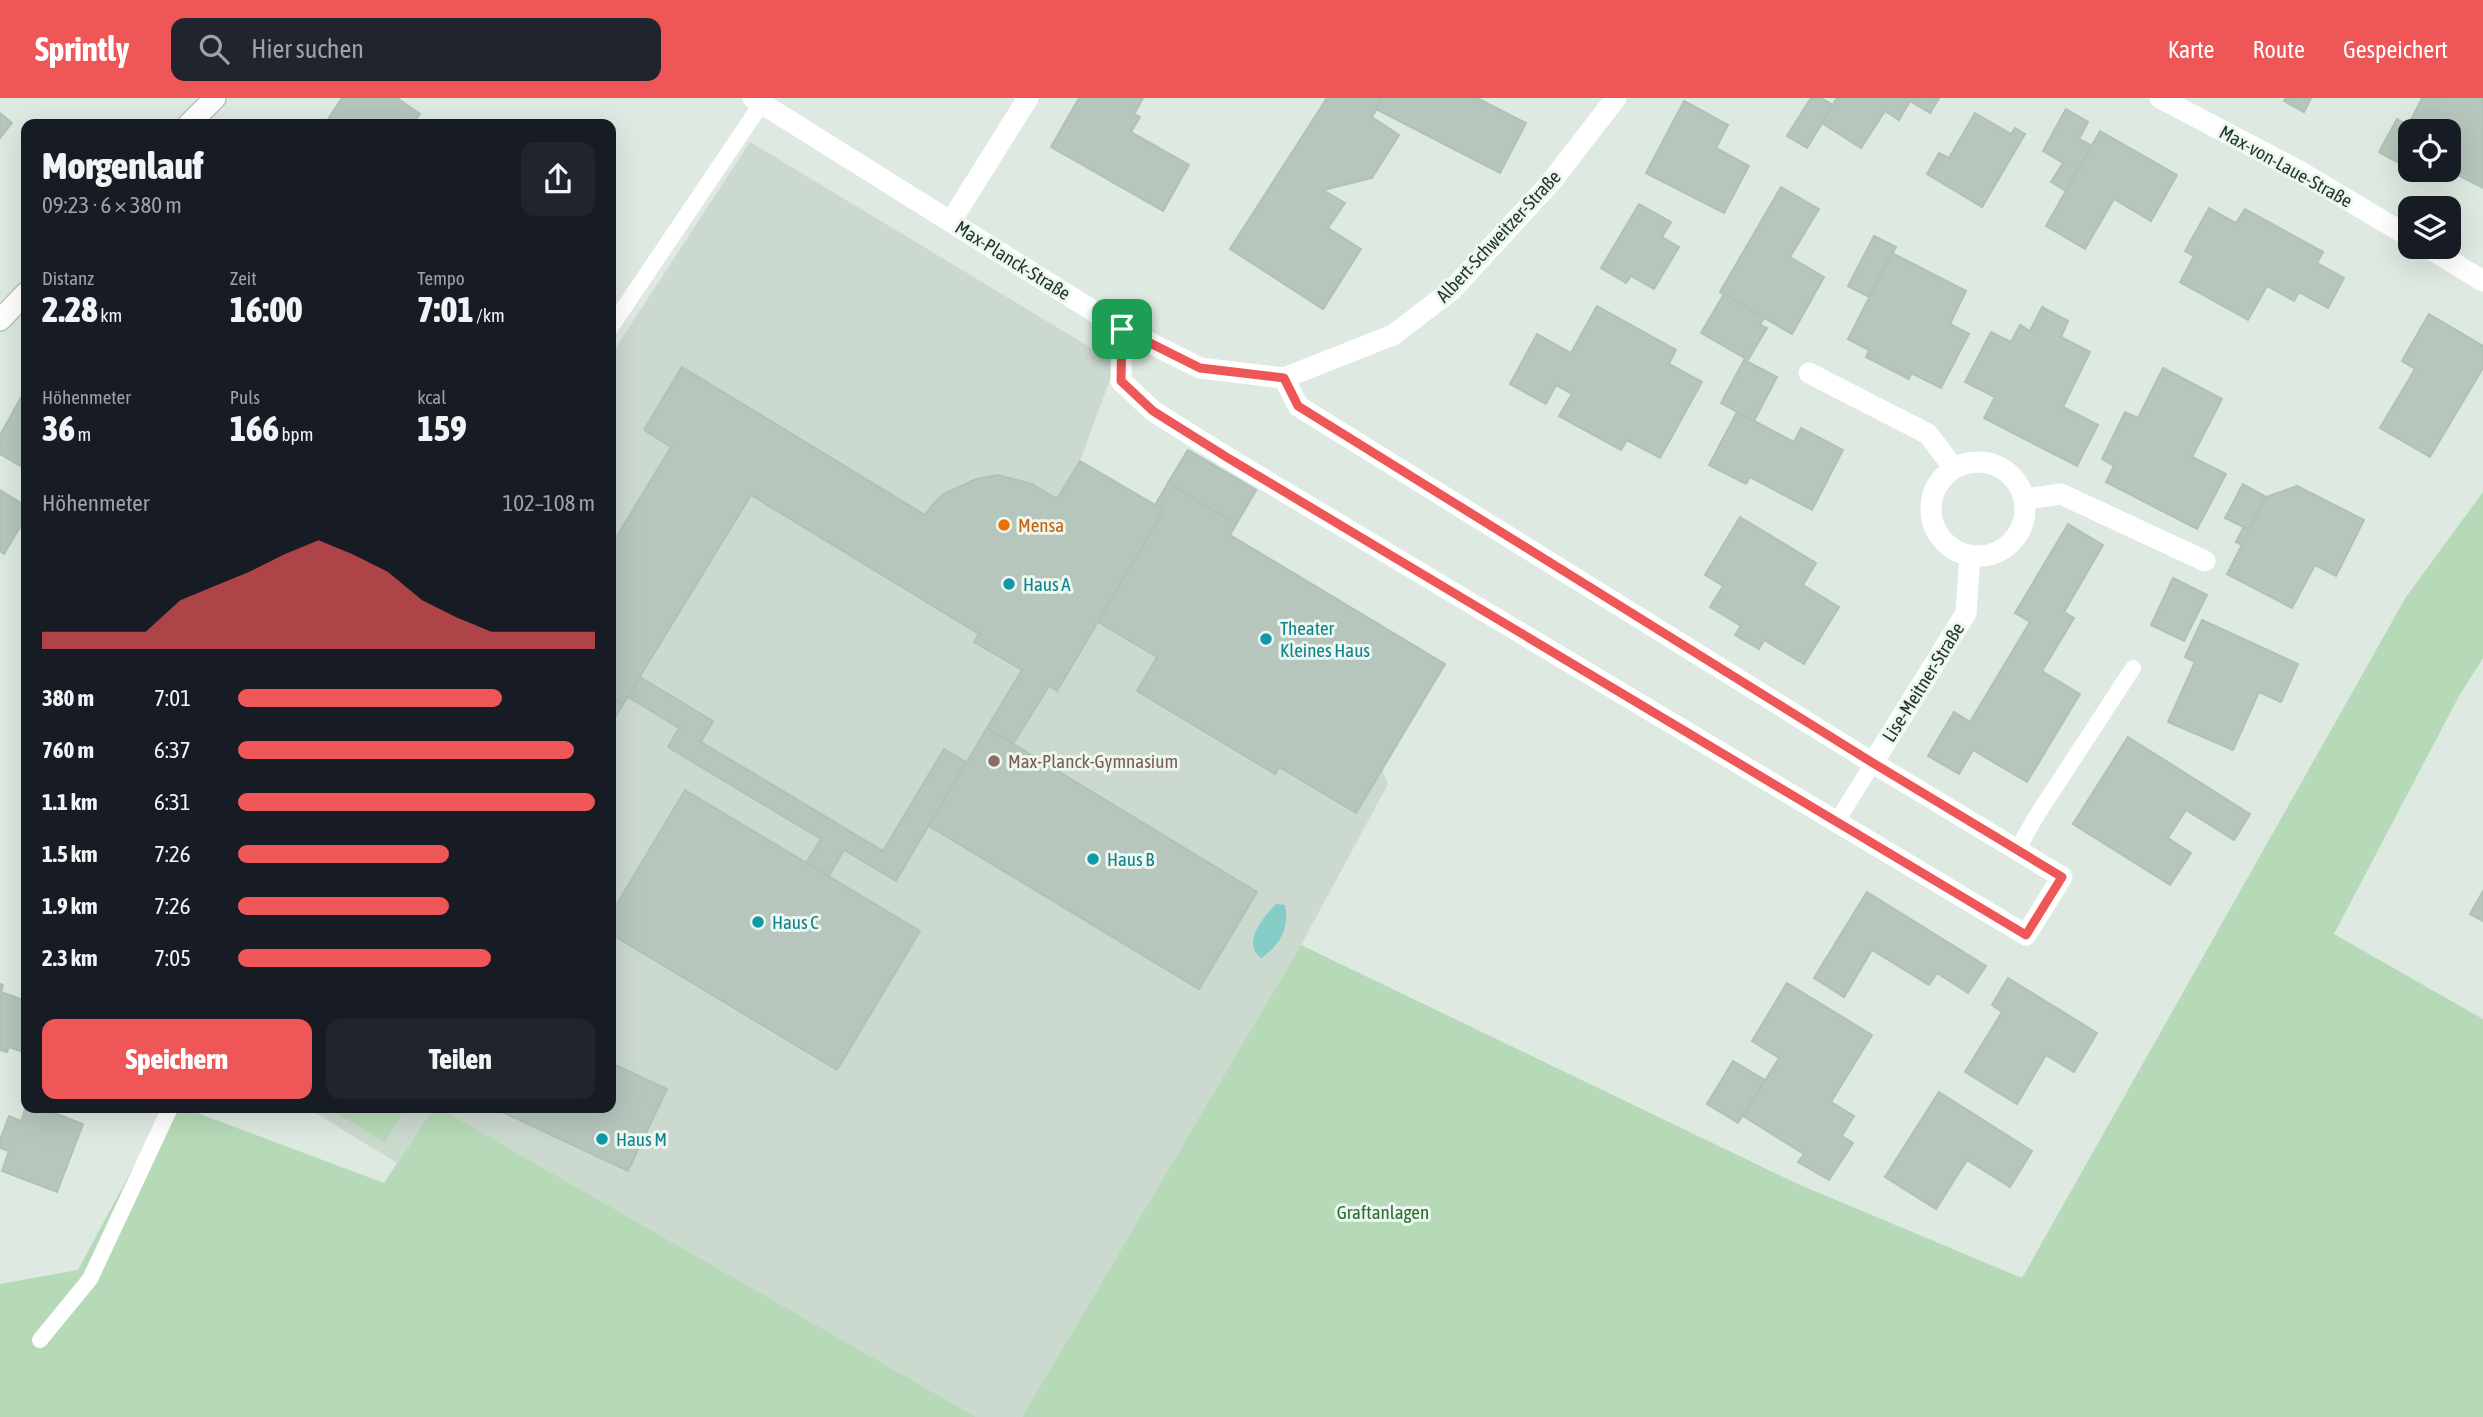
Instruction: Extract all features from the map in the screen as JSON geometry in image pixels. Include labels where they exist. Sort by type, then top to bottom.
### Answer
[{"type":"street","points":[[194,119],[215,98]]},
{"type":"street","points":[[951,221],[1028,98]]},
{"type":"street","name":"Albert-Schweitzer-Straße","points":[[1122,329],[1200,368],[1284,378],[1393,335],[1452,290],[1551,182],[1616,98]]},
{"type":"street","name":"Max-von-Laue-Straße","points":[[2160,98],[2299,171],[2398,230]]},
{"type":"street","name":"Max-Planck-Straße","points":[[758,101],[1122,329]]},
{"type":"street","points":[[2447,259],[2483,281]]},
{"type":"street","points":[[0,320],[21,298]]},
{"type":"street","points":[[1122,329],[1121,381],[1153,411],[2026,935],[2062,877],[1873,763],[1298,406],[1284,378]]},
{"type":"street","points":[[1809,373],[1928,434],[1953,467]]},
{"type":"street","points":[[1976,460],[1998,465],[2012,474],[2025,499],[2024,522],[2014,541],[1993,555],[1970,557],[1940,540],[1929,507],[1936,484],[1953,467],[1976,460]]},
{"type":"street","points":[[2025,499],[2061,494],[2206,561]]},
{"type":"street","name":"Lise-Meitner-Straße","points":[[1873,763],[1966,613],[1970,557]]},
{"type":"lane","points":[[616,319],[758,101]]},
{"type":"lane","points":[[2017,850],[2133,668]]},
{"type":"lane","points":[[1836,823],[1873,763]]},
{"type":"lane","points":[[40,1340],[90,1279],[168,1113]]},
{"type":"shaded area","name":"Max-Planck-Gymnasium","points":[[750,142],[1116,363],[1080,461],[1164,510],[1369,739],[1388,784],[1301,945],[1022,1417],[976,1417],[448,1113],[616,1113],[616,347]]},
{"type":"shaded area","points":[[315,1113],[431,1113],[397,1163]]},
{"type":"green space","name":"Graftanlagen","points":[[2483,492],[2483,658],[2459,696],[2334,934],[2483,1019],[2483,1417],[1022,1417],[1301,945],[1800,1185],[2022,1278],[2406,597]]},
{"type":"green space","points":[[162,1113],[197,1113],[384,1183],[431,1113],[448,1113],[976,1417],[0,1417],[0,1284],[78,1270]]},
{"type":"green space","points":[[336,1113],[402,1113],[385,1142]]},
{"type":"water","points":[[1276,904],[1285,905],[1285,928],[1278,942],[1261,958],[1253,945],[1256,930]]},
{"type":"building","points":[[342,98],[397,98],[420,114],[416,119],[328,119]]},
{"type":"building","points":[[1079,98],[1143,98],[1134,114],[1140,117],[1131,132],[1189,165],[1163,211],[1051,147]]},
{"type":"building","points":[[1327,98],[1383,98],[1372,117],[1399,135],[1372,178],[1323,190],[1345,203],[1328,228],[1361,249],[1323,309],[1230,249]]},
{"type":"building","points":[[1383,98],[1477,98],[1526,123],[1500,173],[1376,109]]},
{"type":"building","points":[[1811,98],[1821,98],[1833,105],[1807,148],[1787,136]]},
{"type":"building","points":[[1837,98],[1939,98],[1930,113],[1910,101],[1899,120],[1885,111],[1861,148],[1822,123]]},
{"type":"building","points":[[2286,98],[2311,98],[2304,112],[2284,101]]},
{"type":"building","points":[[2422,98],[2483,98],[2483,188],[2461,177],[2461,119],[2412,119]]},
{"type":"building","points":[[1684,101],[1728,125],[1716,148],[1749,166],[1724,213],[1646,173]]},
{"type":"building","points":[[2066,109],[2088,122],[2079,139],[2092,146],[2066,191],[2051,182],[2063,163],[2043,151]]},
{"type":"building","points":[[0,113],[12,123],[0,138]]},
{"type":"building","points":[[1975,113],[2011,134],[2015,128],[2025,134],[1982,207],[1927,174],[1939,153],[1949,158]]},
{"type":"building","points":[[2398,120],[2398,162],[2379,152]]},
{"type":"building","points":[[2100,131],[2177,175],[2151,221],[2114,199],[2085,249],[2046,226]]},
{"type":"building","points":[[1781,187],[1819,209],[1790,257],[1824,277],[1792,334],[1720,292]]},
{"type":"building","points":[[1639,204],[1671,222],[1662,237],[1679,247],[1654,289],[1631,276],[1626,283],[1601,268]]},
{"type":"building","points":[[2209,208],[2236,223],[2245,209],[2323,252],[2317,263],[2344,278],[2328,308],[2299,292],[2294,301],[2267,286],[2248,320],[2180,282],[2194,256],[2185,251]]},
{"type":"building","points":[[1874,236],[1896,247],[1869,297],[1848,286]]},
{"type":"building","points":[[1892,253],[1966,291],[1950,324],[1969,334],[1941,388],[1911,373],[1909,379],[1866,357],[1869,350],[1848,339]]},
{"type":"building","points":[[1724,294],[1764,318],[1760,325],[1767,328],[1748,360],[1701,333]]},
{"type":"building","points":[[1597,306],[1676,350],[1669,364],[1702,382],[1660,458],[1627,440],[1621,450],[1559,416],[1572,394],[1556,385],[1546,404],[1510,384],[1537,334],[1571,353]]},
{"type":"building","points":[[2042,307],[2068,321],[2061,337],[2090,352],[2063,407],[2098,425],[2077,466],[1984,418],[1995,397],[1965,382],[1991,332],[2011,342],[2020,325],[2030,331]]},
{"type":"building","points":[[2429,314],[2483,346],[2483,368],[2430,457],[2380,428],[2415,369],[2402,361]]},
{"type":"building","points":[[1744,360],[1777,377],[1754,421],[1721,403]]},
{"type":"building","name":"Haus A","points":[[682,367],[925,515],[944,494],[976,479],[998,475],[1032,484],[1057,499],[1080,461],[1164,510],[1057,691],[1049,686],[1013,744],[987,728],[1022,670],[974,642],[979,634],[751,495],[623,704],[616,699],[616,538],[671,447],[644,430]]},
{"type":"building","points":[[2163,368],[2222,399],[2192,457],[2226,474],[2197,529],[2106,482],[2114,466],[2102,459],[2125,412],[2138,418]]},
{"type":"building","points":[[21,398],[21,466],[0,454],[0,435]]},
{"type":"building","points":[[1737,412],[1794,442],[1801,428],[1843,450],[1812,510],[1750,477],[1746,484],[1709,465]]},
{"type":"building","name":"Theater Kleines Haus","points":[[1188,450],[1256,490],[1230,535],[1445,664],[1356,813],[1279,767],[1275,774],[1137,691],[1157,657],[1098,622],[1164,510],[1155,505]]},
{"type":"building","points":[[1188,450],[1256,490],[1236,524],[1168,483]]},
{"type":"building","points":[[2243,484],[2266,497],[2249,530],[2225,518]]},
{"type":"building","points":[[2297,486],[2364,520],[2336,576],[2315,565],[2292,608],[2227,574],[2242,545],[2236,542],[2243,528],[2249,530],[2266,497]]},
{"type":"building","points":[[0,490],[21,503],[21,525],[4,554],[0,551]]},
{"type":"building","points":[[1740,517],[1816,563],[1803,585],[1839,607],[1804,664],[1764,640],[1759,649],[1735,635],[1741,626],[1710,607],[1723,586],[1705,575]]},
{"type":"building","points":[[2068,524],[2103,545],[2064,612],[2074,618],[2042,671],[2080,694],[2027,782],[1973,750],[1959,774],[1928,756],[1954,712],[1970,722],[2030,622],[2015,613]]},
{"type":"building","points":[[2173,578],[2207,595],[2184,641],[2151,625]]},
{"type":"building","points":[[2202,620],[2298,664],[2281,702],[2259,692],[2233,750],[2168,722],[2195,662],[2185,657]]},
{"type":"building","points":[[640,677],[713,721],[701,742],[883,851],[944,749],[966,762],[896,881],[844,850],[828,877],[806,863],[821,839],[668,747],[679,728],[628,697]]},
{"type":"building","points":[[616,699],[623,704],[616,716]]},
{"type":"building","name":"Haus B","points":[[987,728],[1257,892],[1199,989],[929,826]]},
{"type":"building","points":[[2128,737],[2250,814],[2234,840],[2186,810],[2168,838],[2191,853],[2170,885],[2073,824]]},
{"type":"building","name":"Haus C","points":[[685,790],[920,931],[837,1070],[616,937],[616,906]]},
{"type":"building","points":[[2483,891],[2483,921],[2470,914]]},
{"type":"building","points":[[1867,892],[1986,966],[1968,993],[1937,973],[1929,985],[1872,950],[1844,997],[1814,978]]},
{"type":"building","points":[[2008,978],[2097,1033],[2074,1072],[2046,1055],[2017,1104],[1965,1072],[2002,1012],[1992,1005]]},
{"type":"building","points":[[1787,983],[1872,1035],[1831,1102],[1854,1116],[1842,1136],[1853,1143],[1829,1180],[1798,1162],[1804,1154],[1743,1116],[1779,1058],[1752,1041]]},
{"type":"building","points":[[0,984],[3,985],[1,992],[21,999],[21,1051],[9,1047],[7,1052],[0,1050]]},
{"type":"building","points":[[1733,1061],[1765,1080],[1738,1123],[1707,1104]]},
{"type":"building","name":"Haus M","points":[[616,1065],[667,1089],[628,1171],[505,1113],[616,1113]]},
{"type":"building","points":[[1939,1092],[2032,1151],[2010,1187],[1967,1160],[1936,1209],[1885,1177]]},
{"type":"building","points":[[24,1113],[54,1113],[83,1124],[57,1192],[2,1171],[9,1151],[0,1148],[0,1140],[9,1116],[21,1121]]},
{"type":"place","name":"Mensa","points":[[1004,525]]},
{"type":"place","name":"Haus A","points":[[1009,584]]},
{"type":"place","name":"Theater Kleines Haus","points":[[1266,639]]},
{"type":"place","name":"Max-Planck-Gymnasium","points":[[994,761]]},
{"type":"place","name":"Haus B","points":[[1093,859]]},
{"type":"place","name":"Haus C","points":[[758,922]]},
{"type":"place","name":"Haus M","points":[[602,1139]]},
{"type":"route","points":[[1122,329],[1200,368],[1284,378],[1298,406],[1873,763],[2062,877],[2026,935],[1153,411],[1121,381],[1122,329]]}]
